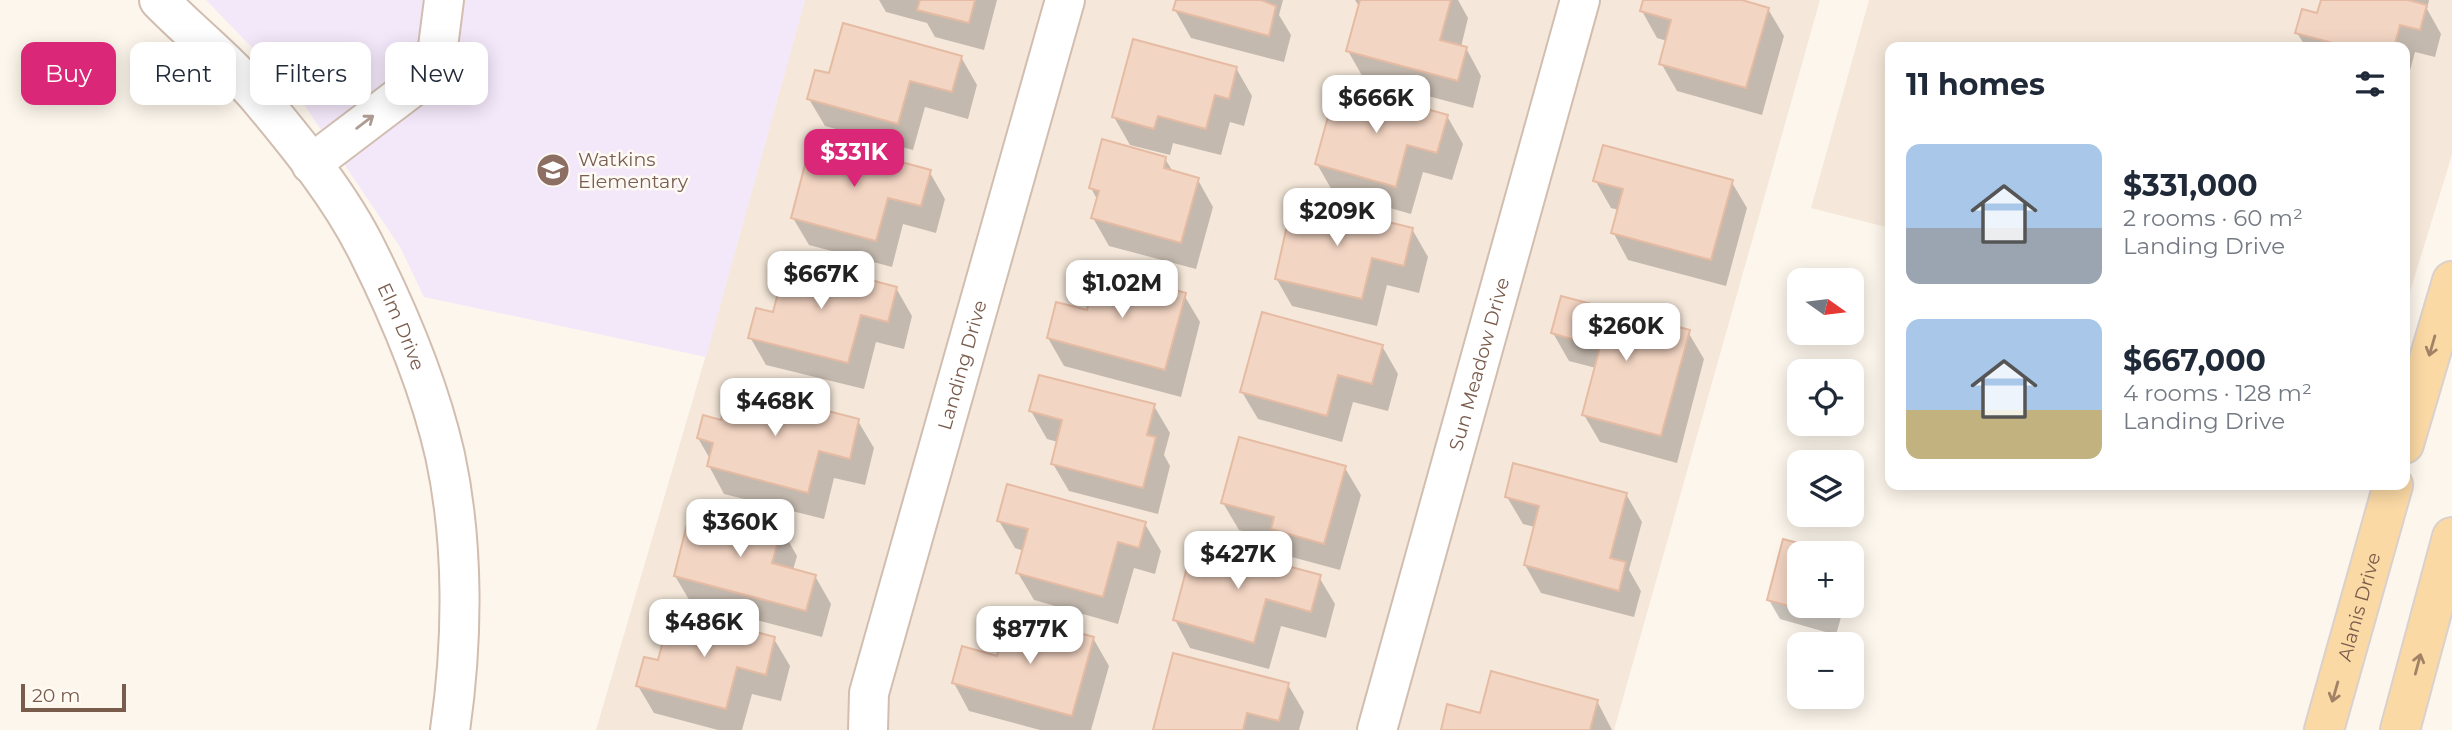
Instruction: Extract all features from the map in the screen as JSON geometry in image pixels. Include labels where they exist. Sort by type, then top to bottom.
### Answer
[{"type":"main road","points":[[2410,424],[2450,294]]},
{"type":"main road","name":"Alanis Drive","points":[[2325,730],[2392,490]]},
{"type":"main road","points":[[2400,730],[2452,537]]},
{"type":"street","name":"Elm Drive","points":[[159,0],[259,98],[311,163],[368,250],[413,353],[444,455],[456,540],[456,689],[450,730]]},
{"type":"street","points":[[311,163],[435,70],[444,0]]},
{"type":"street","name":"Landing Drive","points":[[868,730],[869,693],[1065,0]]},
{"type":"street","name":"Sun Meadow Drive","points":[[1377,730],[1580,0]]},
{"type":"shaded area","name":"Watkins Elementary","points":[[206,0],[805,0],[706,357],[424,297],[400,247],[304,105],[371,105],[371,42],[250,42],[250,45]]},
{"type":"shaded area","points":[[805,0],[1820,0],[1614,730],[596,730],[708,348]]},
{"type":"shaded area","points":[[1869,0],[2452,0],[2452,155],[2410,292],[2410,42],[1885,42],[1885,227],[1811,208]]},
{"type":"building","points":[[920,0],[975,0],[969,23],[917,10]]},
{"type":"building","points":[[1176,0],[1261,0],[1276,6],[1269,36],[1173,10]]},
{"type":"building","points":[[1360,0],[1451,0],[1440,40],[1467,47],[1458,81],[1346,51]]},
{"type":"building","points":[[1643,0],[1742,0],[1769,8],[1746,88],[1659,64],[1671,20],[1640,11]]},
{"type":"building","points":[[2321,0],[2408,0],[2427,5],[2420,30],[2400,25],[2395,42],[2329,42],[2295,33],[2302,9],[2317,13]]},
{"type":"building","points":[[843,23],[962,56],[952,92],[910,81],[898,124],[807,99],[815,70],[829,73]]},
{"type":"building","points":[[1133,39],[1237,67],[1229,99],[1215,95],[1206,129],[1158,116],[1154,129],[1112,117]]},
{"type":"building","points":[[1337,84],[1448,115],[1437,153],[1407,145],[1396,187],[1315,164]]},
{"type":"building","points":[[812,138],[931,170],[921,206],[888,198],[876,241],[791,218]]},
{"type":"building","points":[[1102,139],[1166,157],[1164,168],[1199,178],[1181,243],[1091,218],[1099,191],[1089,188]]},
{"type":"building","points":[[1603,145],[1733,180],[1711,260],[1611,233],[1623,189],[1593,181]]},
{"type":"building","points":[[1293,199],[1413,228],[1404,266],[1372,258],[1362,299],[1275,279]]},
{"type":"building","points":[[787,258],[897,287],[888,322],[861,315],[848,363],[748,338],[756,308],[773,312]]},
{"type":"building","points":[[1097,269],[1186,293],[1165,370],[1047,338],[1056,302],[1087,310]]},
{"type":"building","points":[[1561,296],[1690,330],[1661,436],[1582,415],[1600,347],[1551,333]]},
{"type":"building","points":[[1262,312],[1383,345],[1372,384],[1338,375],[1327,416],[1240,392]]},
{"type":"building","points":[[1039,375],[1155,404],[1147,435],[1156,437],[1143,488],[1051,464],[1062,420],[1029,411]]},
{"type":"building","points":[[730,386],[859,419],[850,459],[819,451],[808,493],[707,466],[713,443],[697,438],[703,415],[721,420]]},
{"type":"building","points":[[1239,437],[1346,466],[1324,544],[1271,529],[1274,517],[1221,503]]},
{"type":"building","points":[[1513,463],[1627,493],[1610,558],[1626,562],[1619,591],[1524,565],[1539,506],[1505,497]]},
{"type":"building","points":[[1007,484],[1146,522],[1139,548],[1118,542],[1103,597],[1016,573],[1028,529],[997,521]]},
{"type":"building","points":[[692,504],[782,527],[772,563],[816,575],[806,611],[674,576]]},
{"type":"building","points":[[1783,539],[1790,541],[1787,541],[1787,606],[1767,600]]},
{"type":"building","points":[[1194,541],[1321,575],[1311,612],[1266,599],[1254,643],[1173,620]]},
{"type":"building","points":[[671,610],[775,637],[766,675],[737,667],[726,709],[636,686],[644,657],[658,660]]},
{"type":"building","points":[[1008,614],[1094,637],[1072,716],[952,683],[962,646],[997,656]]},
{"type":"building","points":[[1173,653],[1289,683],[1279,721],[1247,713],[1243,730],[1153,730]]},
{"type":"building","points":[[1491,671],[1598,700],[1590,730],[1441,730],[1447,704],[1480,713]]},
{"type":"place","name":"Watkins Elementary","points":[[553,170]]}]
